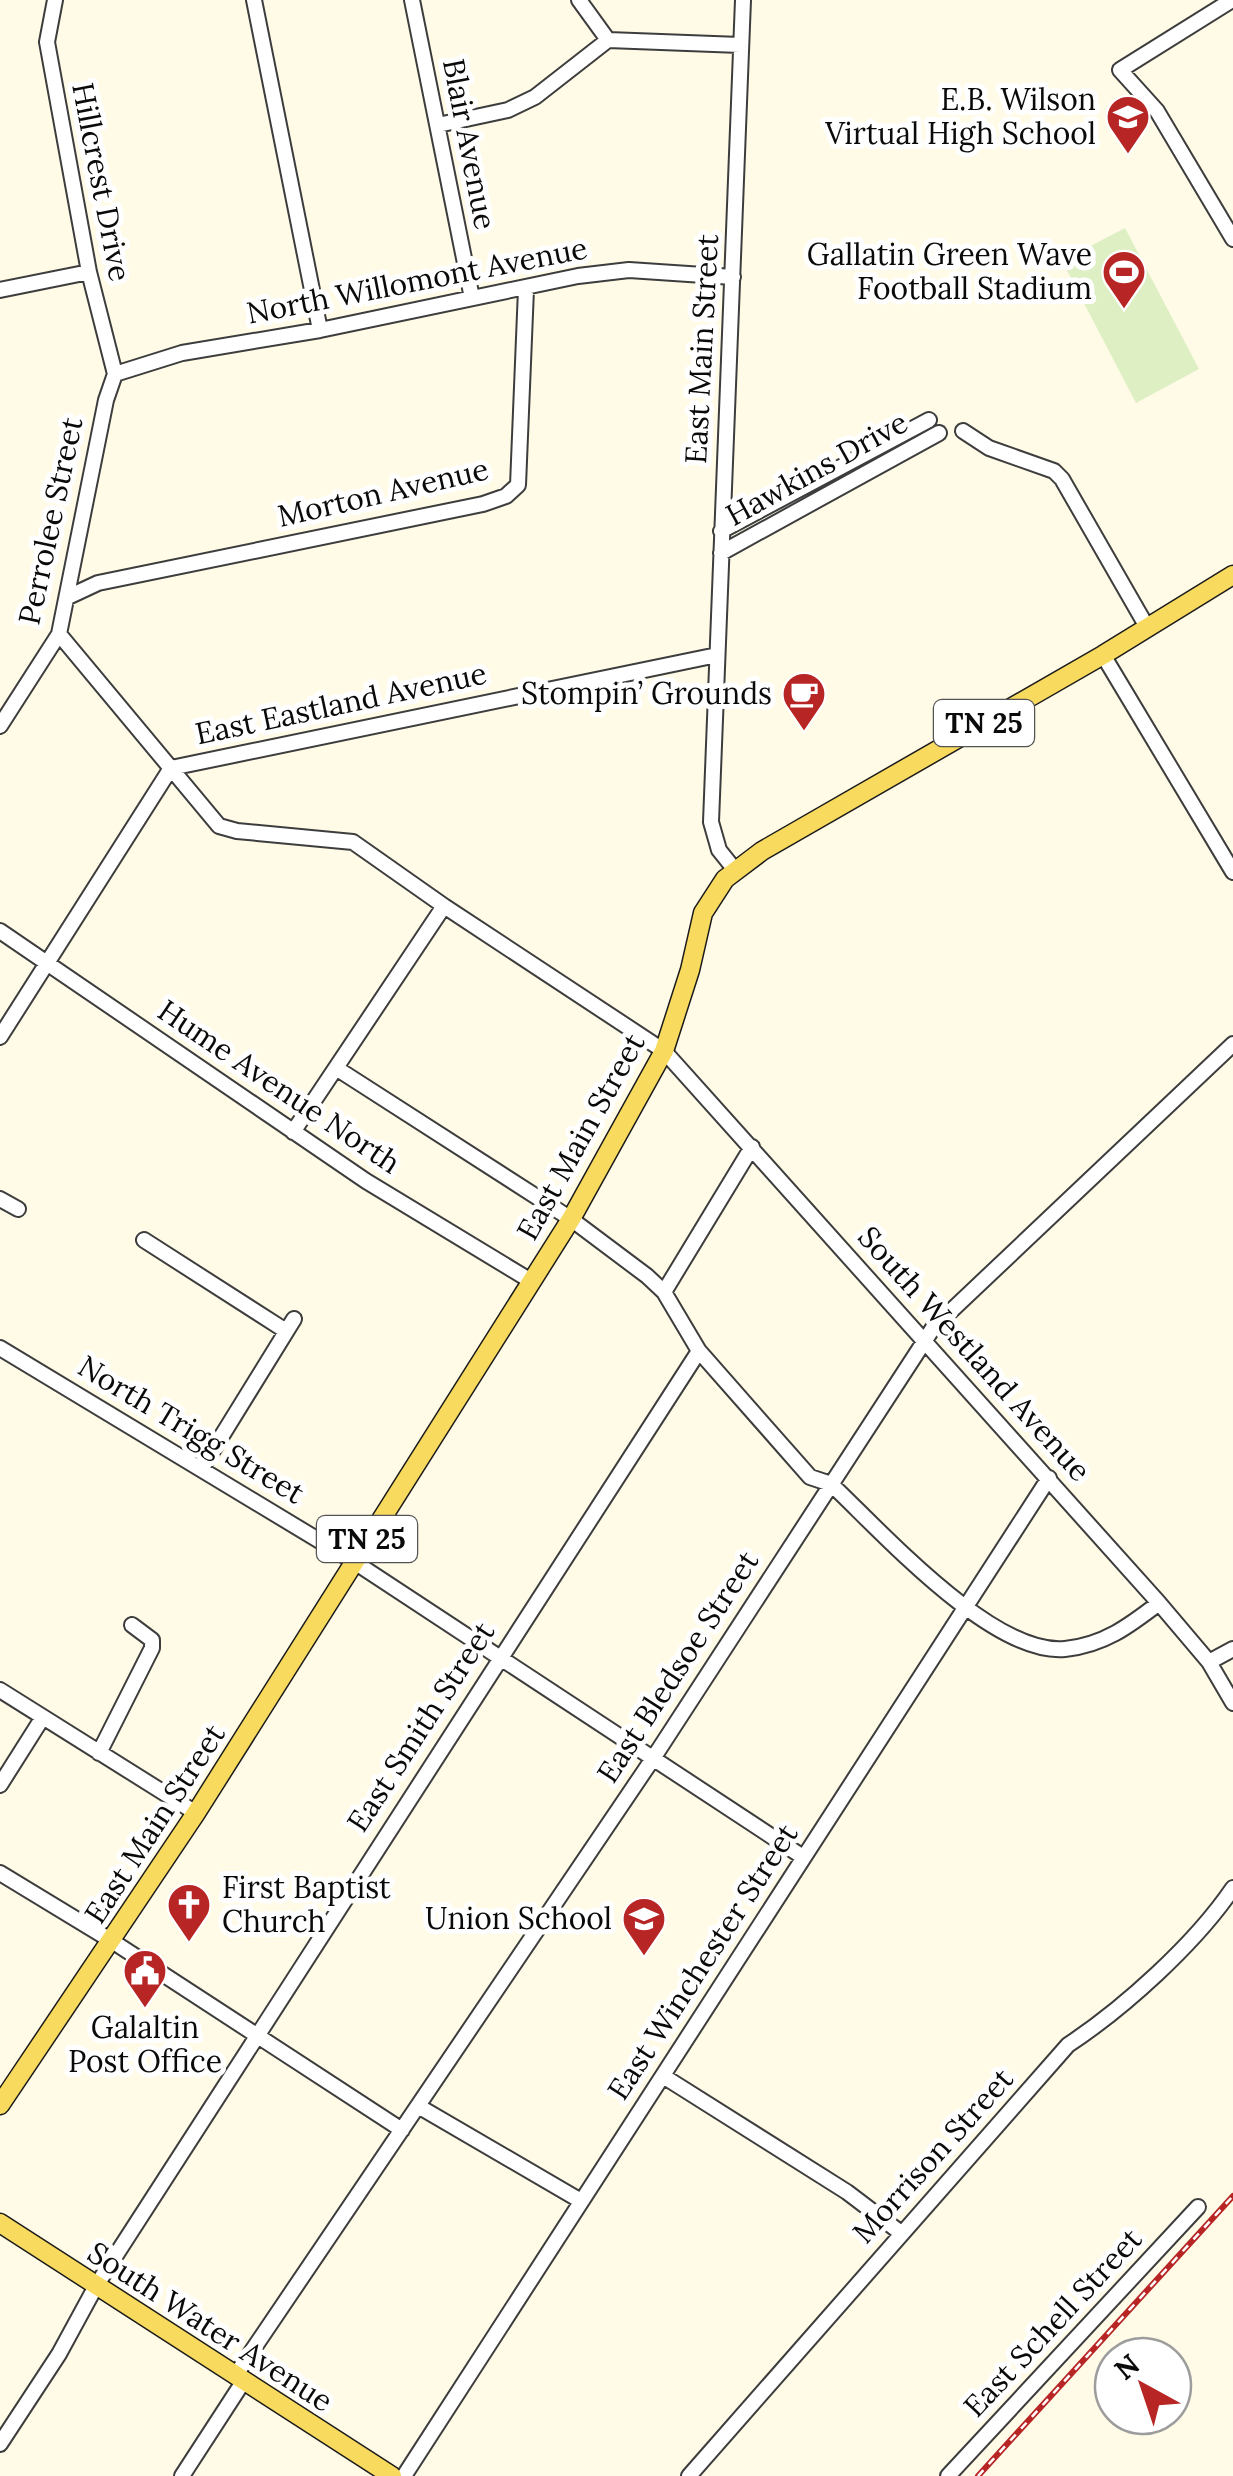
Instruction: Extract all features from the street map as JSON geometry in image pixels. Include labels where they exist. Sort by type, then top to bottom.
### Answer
[{"type":"main road","name":"TN 25","points":[[735,870],[1233,575]]},
{"type":"main road","name":"East Main Street","points":[[0,2105],[196,1812],[572,1219],[664,1051],[703,913],[716,890],[735,870]]},
{"type":"main road","name":"South Water Avenue","points":[[0,2223],[392,2476]]},
{"type":"street","name":"Hillcrest Drive","points":[[56,0],[46,42],[89,272],[115,374]]},
{"type":"street","points":[[254,0],[320,330]]},
{"type":"street","name":"Blair Avenue","points":[[412,0],[472,298]]},
{"type":"street","points":[[580,0],[608,40]]},
{"type":"street","name":"East Main Street","points":[[735,870],[719,850],[711,822],[743,0]]},
{"type":"street","points":[[1232,0],[1120,70],[1157,111],[1233,239]]},
{"type":"street","points":[[438,125],[508,110],[535,97],[608,40],[740,45]]},
{"type":"street","name":"North Willomont Avenue","points":[[115,374],[182,353],[320,330],[578,276],[629,270],[733,277]]},
{"type":"street","points":[[0,290],[89,272]]},
{"type":"street","name":"Morton Avenue","points":[[68,598],[98,583],[483,504],[506,496],[518,484],[526,289]]},
{"type":"street","name":"Perrolee Street","points":[[0,726],[60,634],[106,400],[115,374]]},
{"type":"street","name":"Hawkins Drive","points":[[721,531],[929,420]]},
{"type":"street","points":[[963,431],[989,448],[1054,471],[1062,479],[1147,626]]},
{"type":"street","name":"Hawkins Drive","points":[[721,552],[940,433]]},
{"type":"street","name":"South Westland Avenue","points":[[60,634],[219,826],[237,832],[353,842],[664,1051],[1159,1602],[1208,1662],[1233,1702]]},
{"type":"street","name":"East Eastland Avenue","points":[[0,1037],[170,768],[718,654]]},
{"type":"street","points":[[1103,655],[1233,872]]},
{"type":"street","points":[[293,1132],[444,906]]},
{"type":"street","name":"Hume Avenue North","points":[[0,931],[293,1132],[532,1281]]},
{"type":"street","name":"East Bledsoe Street","points":[[182,2476],[239,2379],[654,1757],[933,1328],[1233,1044]]},
{"type":"street","points":[[336,1068],[572,1219],[664,1292],[699,1351],[810,1477],[831,1484],[964,1609],[1037,1647],[1062,1650],[1094,1644],[1121,1633],[1159,1602]]},
{"type":"street","points":[[664,1292],[752,1147]]},
{"type":"street","points":[[0,1199],[18,1210]]},
{"type":"street","points":[[144,1240],[290,1325],[202,1468]]},
{"type":"street","name":"North Trigg Street","points":[[0,1348],[353,1561],[803,1857]]},
{"type":"street","name":"East Smith Street","points":[[0,2444],[59,2354],[96,2286],[699,1351]]},
{"type":"street","name":"East Winchester Street","points":[[404,2476],[1050,1478]]},
{"type":"street","points":[[99,1753],[152,1648],[152,1640],[132,1625]]},
{"type":"street","points":[[1208,1662],[1233,1650]]},
{"type":"street","points":[[0,1690],[196,1812]]},
{"type":"street","points":[[0,1785],[42,1716]]},
{"type":"street","points":[[0,1874],[112,1941],[402,2130]]},
{"type":"street","name":"Morrison Street","points":[[689,2476],[1068,2045],[1116,2011],[1186,1944],[1233,1888]]},
{"type":"street","points":[[663,2076],[848,2192],[902,2233]]},
{"type":"street","points":[[418,2106],[581,2202]]},
{"type":"street","name":"East Schell Street","points":[[948,2476],[1198,2207]]},
{"type":"green space","points":[[1125,228],[1199,369],[1136,403],[1062,261]]},
{"type":"railway","points":[[978,2476],[1233,2196]]},
{"type":"place","name":"E.B. Wilson Virtual High School","points":[[1128,155]]},
{"type":"place","name":"Gallatin Green Wave Football Stadium","points":[[1124,310]]},
{"type":"place","name":"Stompin’ Grounds","points":[[804,732]]},
{"type":"place","name":"First Baptist Church","points":[[189,1943]]},
{"type":"place","name":"Union School","points":[[644,1957]]},
{"type":"place","name":"Galaltin Post Office","points":[[145,2009]]}]
